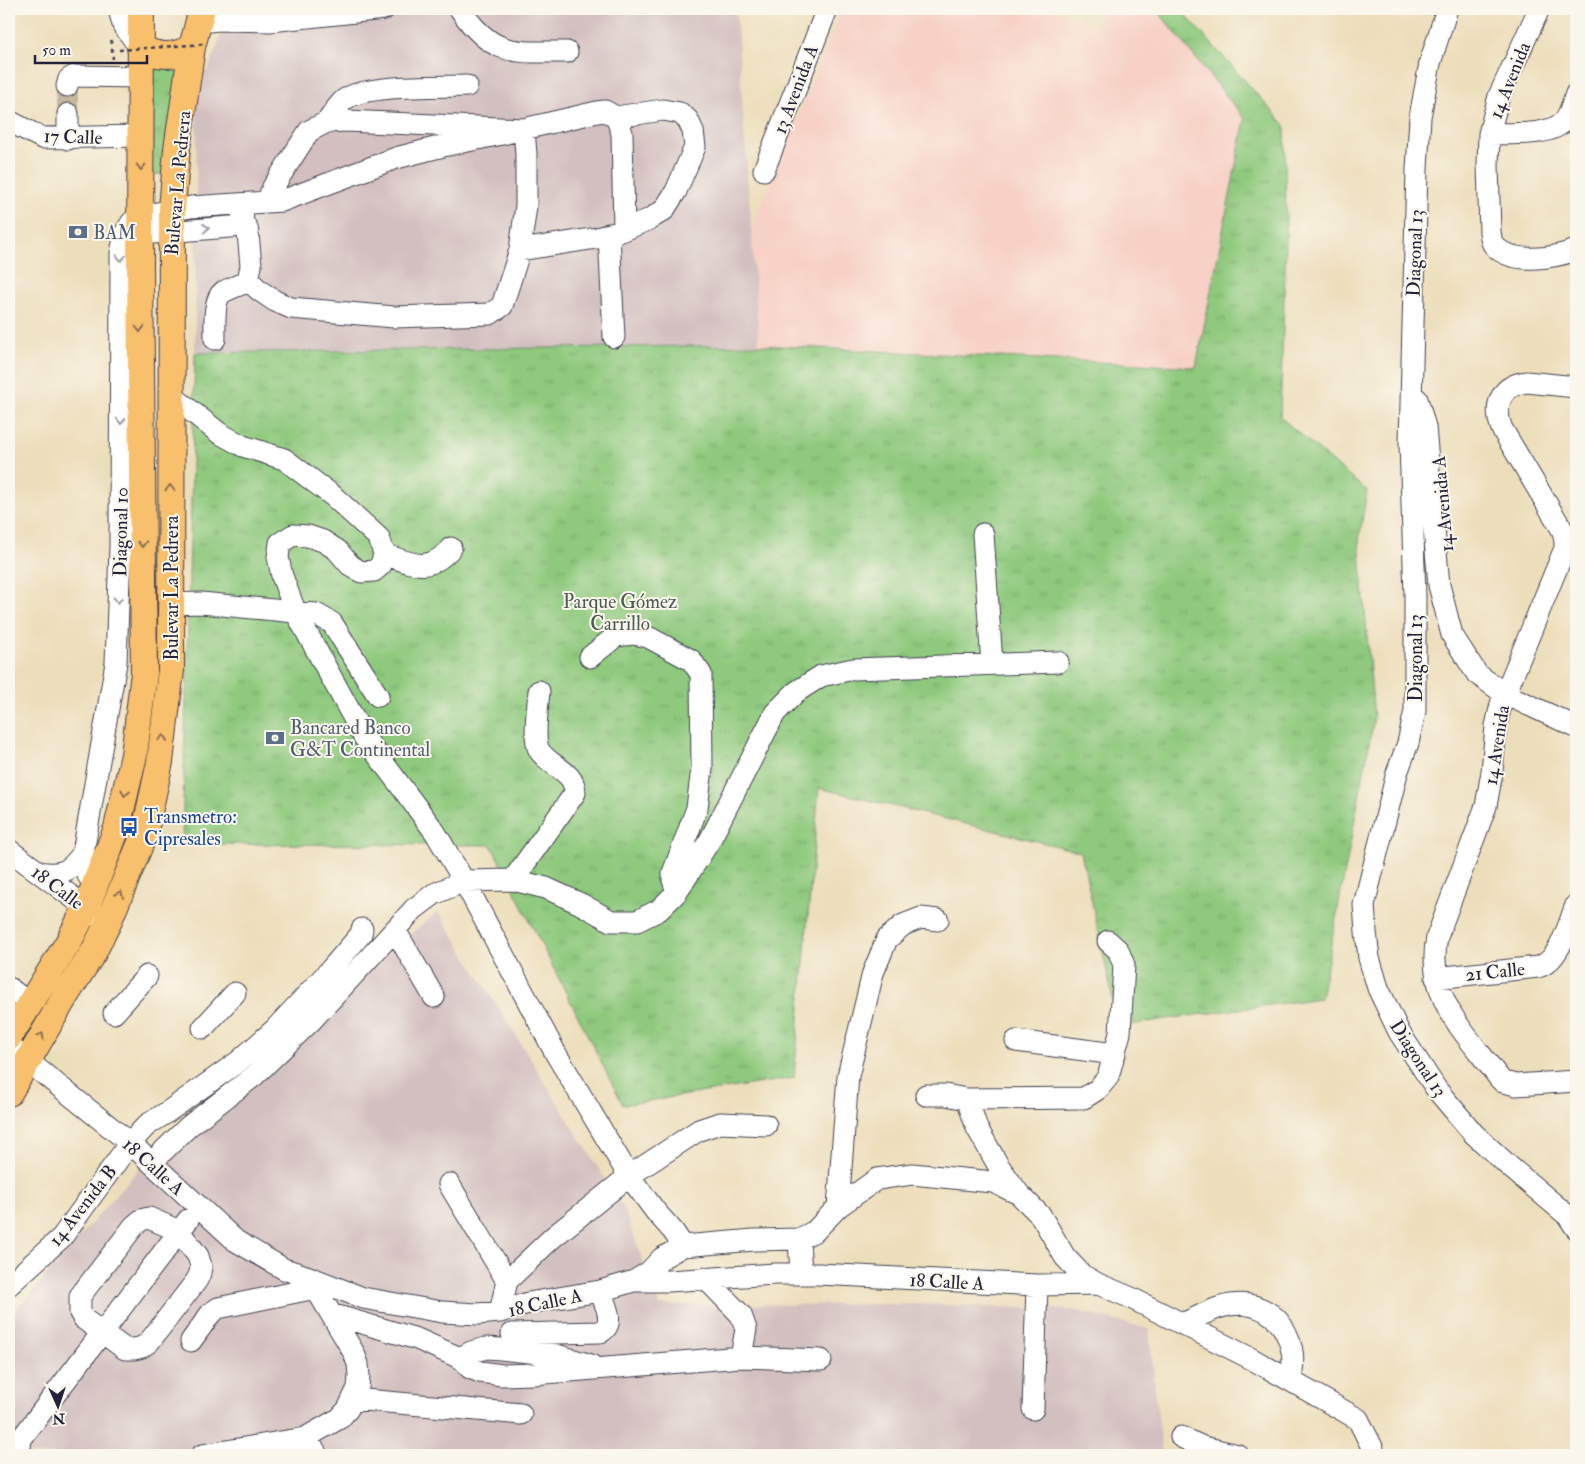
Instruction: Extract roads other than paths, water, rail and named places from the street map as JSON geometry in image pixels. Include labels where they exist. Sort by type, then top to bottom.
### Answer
[{"type":"main road","name":"Bulevar La Pedrera","points":[[9,1037],[17,1000],[68,942],[86,908],[117,828],[134,755],[144,673],[141,136],[140,77],[125,53],[141,9]]},
{"type":"main road","name":"Bulevar La Pedrera","points":[[9,1093],[18,1053],[66,995],[93,953],[108,923],[144,835],[160,762],[171,670],[172,220],[177,149],[199,31]]},
{"type":"main road","points":[[125,53],[176,54],[199,31]]},
{"type":"street","points":[[119,9],[123,25],[125,53]]},
{"type":"street","points":[[199,31],[219,20],[270,21],[384,9]]},
{"type":"street","points":[[460,9],[469,22],[493,44],[520,52],[567,52]]},
{"type":"street","name":"13 Avenida A","points":[[764,170],[827,9]]},
{"type":"street","name":"Diagonal 13","points":[[1447,9],[1430,64],[1420,117],[1413,287],[1410,443],[1415,596],[1415,711],[1364,905],[1369,958],[1378,988],[1399,1032],[1437,1090],[1474,1134],[1510,1167],[1573,1219]]},
{"type":"street","name":"14 Avenida","points":[[1540,9],[1499,96],[1489,134],[1490,232],[1492,243],[1505,252],[1520,258],[1562,256],[1576,250]]},
{"type":"street","points":[[67,86],[69,79],[74,76],[140,77]]},
{"type":"street","points":[[327,122],[344,100],[375,89],[467,86]]},
{"type":"street","points":[[1489,134],[1534,133],[1549,130],[1565,120],[1576,94]]},
{"type":"street","points":[[520,250],[617,232],[650,219],[664,210],[676,191],[695,147],[693,131],[688,120],[680,113],[664,110],[616,117]]},
{"type":"street","points":[[140,225],[172,220],[242,204],[282,201],[396,158],[606,111],[616,117],[622,133],[614,337]]},
{"type":"street","points":[[68,114],[68,139]]},
{"type":"street","name":"17 Calle","points":[[9,121],[42,138],[68,139],[141,136]]},
{"type":"street","points":[[268,202],[272,187],[309,131],[327,122],[346,121],[524,129]]},
{"type":"street","points":[[248,280],[267,296],[291,308],[394,317],[490,314],[502,306],[520,250],[526,206],[524,129]]},
{"type":"street","points":[[242,204],[243,226]]},
{"type":"street","points":[[172,220],[243,226],[247,228],[251,266],[248,280],[240,286],[221,293],[216,301],[215,339]]},
{"type":"street","name":"Diagonal 10","points":[[83,852],[116,663],[120,538],[121,253],[125,233],[132,222],[140,225]]},
{"type":"street","name":"14 Avenida A","points":[[1412,370],[1424,385],[1434,422],[1449,591],[1461,630],[1461,649],[1477,674],[1505,694],[1576,727]]},
{"type":"street","name":"14 Avenida","points":[[1576,387],[1527,382],[1519,383],[1504,393],[1498,406],[1502,429],[1559,523],[1565,542],[1562,556],[1501,704],[1496,726],[1492,772],[1486,806],[1436,937],[1434,951],[1436,978],[1447,1007],[1499,1078],[1504,1082],[1516,1085],[1576,1081]]},
{"type":"street","points":[[171,395],[219,433],[243,446],[284,459],[333,496],[379,538],[384,554],[381,565],[374,571],[361,572],[350,565],[337,550],[323,541],[293,534],[280,543],[278,557],[282,576],[295,611],[364,737],[435,832],[464,881],[556,1054],[629,1176],[683,1246]]},
{"type":"street","points":[[983,534],[992,664]]},
{"type":"street","points":[[384,554],[412,564],[424,565],[434,563],[443,558],[451,548]]},
{"type":"street","points":[[170,604],[201,603],[316,614],[332,623],[378,696]]},
{"type":"street","points":[[590,657],[616,636],[633,634],[648,637],[691,660],[701,674],[702,768],[697,808],[673,873],[677,892]]},
{"type":"street","points":[[152,1162],[189,1126],[254,1076],[312,1020],[414,908],[434,894],[464,881],[513,880],[546,888],[581,904],[611,921],[637,921],[659,910],[677,892],[710,840],[775,713],[796,692],[821,676],[854,669],[1058,662]]},
{"type":"street","points":[[513,880],[575,793],[575,786],[571,778],[557,768],[538,749],[536,739],[539,691]]},
{"type":"street","name":"18 Calle","points":[[9,850],[108,923]]},
{"type":"street","points":[[39,872],[51,874],[69,870],[83,852]]},
{"type":"street","points":[[83,852],[85,870],[95,884]]},
{"type":"street","name":"21 Calle","points":[[1436,978],[1545,964],[1552,959],[1557,951],[1576,905]]},
{"type":"street","points":[[838,1207],[848,1076],[873,974],[887,939],[903,925],[921,918],[938,920]]},
{"type":"street","name":"14 Avenida B","points":[[9,1285],[62,1236],[130,1143],[147,1125],[239,1061],[275,1029],[331,969],[361,934],[362,929]]},
{"type":"street","points":[[395,930],[434,996]]},
{"type":"street","points":[[926,1095],[945,1095],[967,1099],[1084,1098],[1098,1089],[1108,1077],[1120,1033],[1124,965],[1118,950],[1108,940]]},
{"type":"street","points":[[114,1013],[147,976]]},
{"type":"street","points":[[203,1028],[235,993]]},
{"type":"street","points":[[1016,1041],[1115,1054]]},
{"type":"street","name":"18 Calle A","points":[[18,1053],[130,1143],[236,1241],[284,1269],[312,1282],[363,1298],[442,1312],[478,1314],[500,1312],[528,1303],[600,1291],[634,1281],[775,1274],[1036,1285],[1098,1284],[1129,1297],[1252,1359],[1358,1420],[1373,1449],[1372,1455]]},
{"type":"street","points":[[967,1099],[977,1128],[998,1165],[1019,1194],[1041,1216],[1065,1257],[1082,1275],[1098,1284]]},
{"type":"street","points":[[500,1312],[507,1281],[552,1238],[629,1176],[698,1130],[720,1123],[766,1125]]},
{"type":"street","points":[[634,1281],[649,1272],[662,1258],[683,1246],[754,1240],[799,1239],[815,1231],[838,1207],[877,1179],[912,1174],[993,1182],[1019,1194]]},
{"type":"street","points":[[449,1184],[507,1281]]},
{"type":"street","points":[[18,1455],[21,1439],[199,1206]]},
{"type":"street","points":[[149,1218],[179,1231],[198,1256],[200,1273],[197,1280],[149,1342],[142,1347],[126,1349],[84,1320],[80,1313],[80,1296],[140,1220],[149,1218]]},
{"type":"street","points":[[799,1239],[801,1274]]},
{"type":"street","points":[[705,1278],[741,1314],[746,1330],[741,1357]]},
{"type":"street","points":[[191,1341],[211,1314],[218,1308],[312,1282],[354,1353],[358,1364],[358,1388],[354,1399],[340,1418],[311,1446],[202,1455]]},
{"type":"street","points":[[1033,1409],[1036,1285]]},
{"type":"street","points":[[512,1334],[601,1332],[609,1322],[600,1291]]},
{"type":"street","points":[[1182,1324],[1221,1307],[1242,1304],[1267,1311],[1281,1324],[1289,1340],[1293,1353],[1291,1381]]},
{"type":"street","points":[[331,1314],[417,1339],[460,1358],[471,1352],[486,1348],[557,1354],[598,1368],[741,1357],[821,1360]]},
{"type":"street","points":[[354,1399],[521,1414]]},
{"type":"street","points":[[1181,1437],[1203,1447],[1238,1455]]},
{"type":"tunnel","points":[[67,86],[68,114]]},
{"type":"place","name":"BAM","points":[[78,232]]},
{"type":"place","name":"Bancared Banco G&T Continental","points":[[275,738]]},
{"type":"place","name":"Transmetro: Cipresales","points":[[129,827]]},
{"type":"park label","name":"Parque Gómez Carrillo","points":[[620,612]]}]
